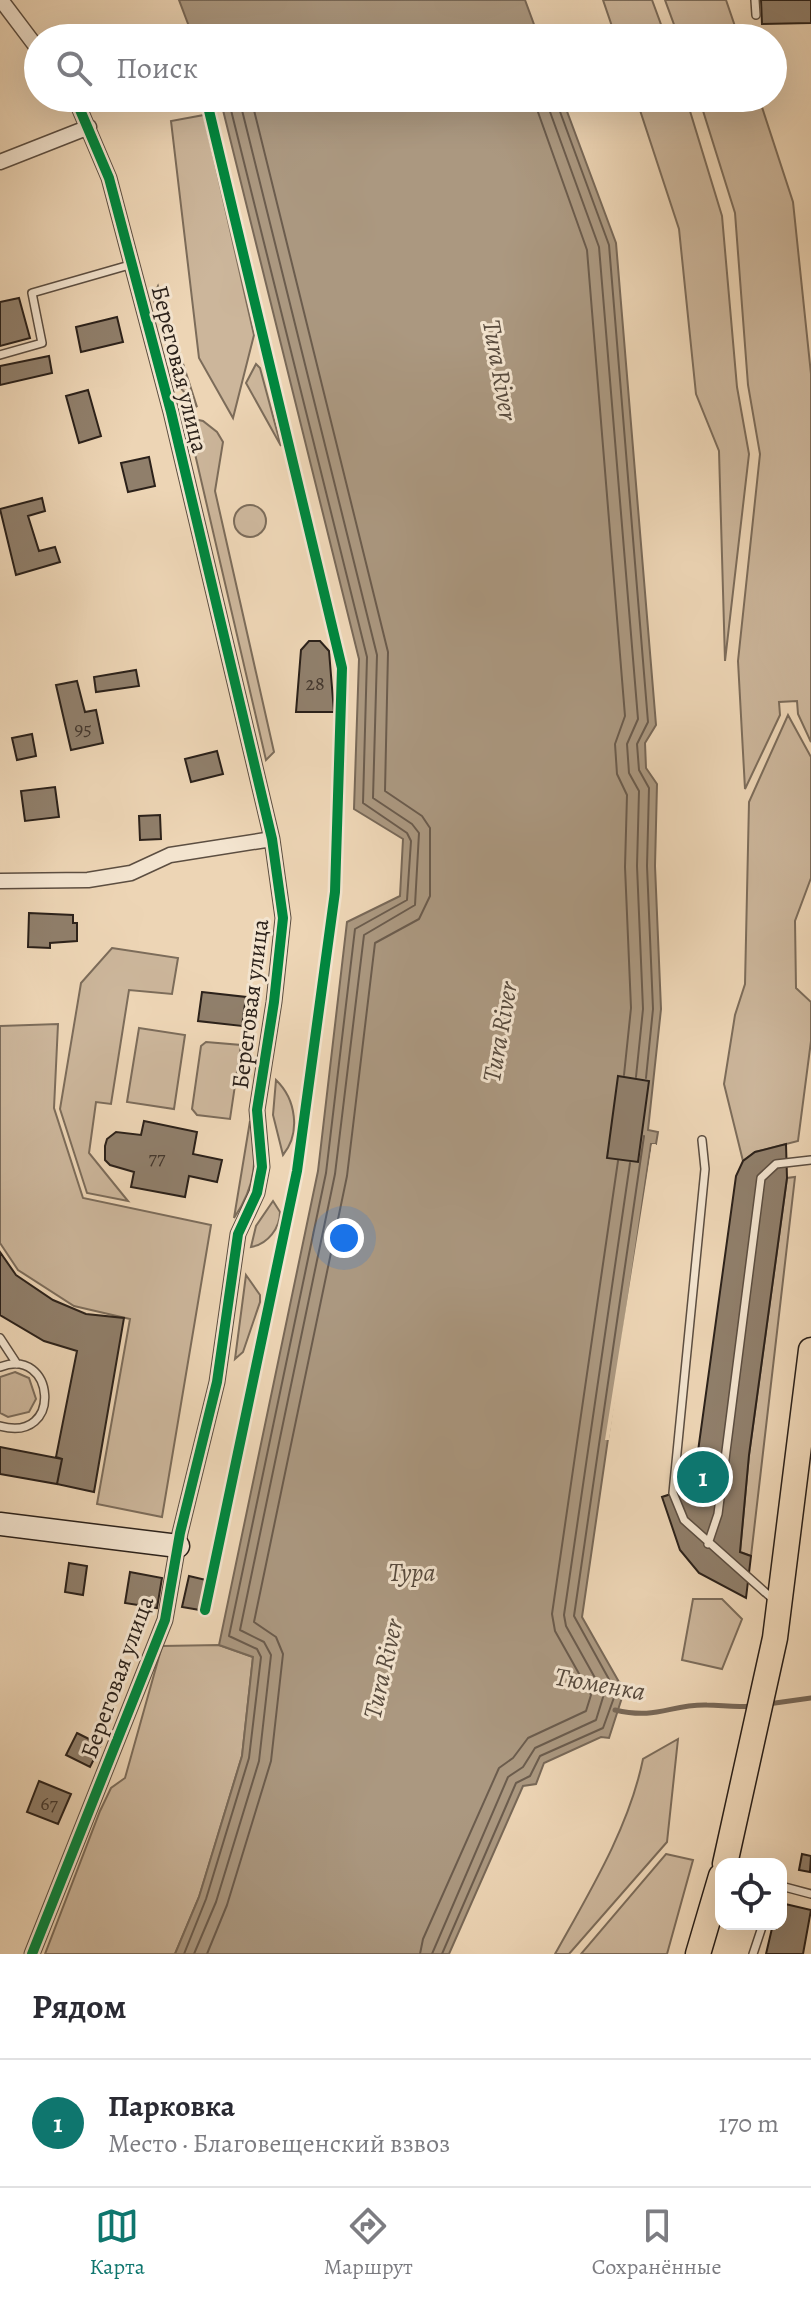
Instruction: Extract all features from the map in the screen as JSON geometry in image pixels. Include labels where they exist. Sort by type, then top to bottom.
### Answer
[{"type":"main road","points":[[726,1858],[753,1752],[775,1638],[795,1498],[811,1350]]},
{"type":"main road","points":[[698,1954],[715,1896]]},
{"type":"street","points":[[1,0],[24,30]]},
{"type":"street","name":"Береговая улица","points":[[32,1954],[165,1620],[178,1546],[217,1382],[238,1234],[257,1193],[262,1167],[257,1110],[283,918],[272,839],[133,264],[109,178],[82,112]]},
{"type":"street","points":[[0,162],[89,127]]},
{"type":"street","points":[[0,881],[88,880],[131,873],[170,855],[272,839]]},
{"type":"street","points":[[0,1524],[178,1546]]},
{"type":"lane","points":[[755,0],[756,15]]},
{"type":"lane","points":[[0,355],[42,343],[32,293],[133,264]]},
{"type":"lane","points":[[702,1140],[705,1169],[673,1493],[684,1520],[778,1605]]},
{"type":"lane","points":[[708,1544],[718,1514],[761,1178],[776,1164],[811,1160]]},
{"type":"lane","points":[[0,1338],[17,1364],[37,1374],[46,1393],[45,1404],[33,1423],[23,1428],[0,1426]]},
{"type":"lane","points":[[0,1367],[17,1364]]},
{"type":"lane","points":[[787,1888],[811,1894]]},
{"type":"lane","points":[[753,1954],[761,1930]]},
{"type":"shaded area","points":[[603,0],[652,0],[661,24],[611,24]]},
{"type":"shaded area","points":[[665,0],[726,0],[734,24],[674,24]]},
{"type":"shaded area","points":[[641,112],[690,112],[722,216],[737,387],[749,454],[725,661],[719,451],[696,394],[679,229]]},
{"type":"shaded area","points":[[703,112],[764,112],[793,202],[811,374],[811,742],[798,714],[797,701],[779,702],[780,715],[745,789],[738,661],[760,454],[748,385],[735,213]]},
{"type":"shaded area","points":[[204,115],[254,335],[233,418],[199,358],[171,121]]},
{"type":"shaded area","points":[[158,286],[197,407],[179,386],[153,297]]},
{"type":"shaded area","points":[[256,364],[260,368],[281,446],[246,383]]},
{"type":"shaded area","points":[[194,419],[203,421],[217,432],[223,442],[215,491],[274,752],[266,760],[189,428]]},
{"type":"shaded area","points":[[250,505],[262,509],[266,521],[262,533],[250,537],[238,533],[234,521],[238,509]]},
{"type":"shaded area","points":[[788,715],[811,757],[811,878],[795,921],[796,988],[811,1002],[811,1041],[798,1141],[755,1152],[743,1161],[724,1084],[735,1015],[745,984],[749,802]]},
{"type":"shaded area","points":[[112,948],[178,958],[172,994],[129,990],[111,1104],[96,1102],[89,1153],[128,1201],[87,1193],[60,1109],[81,983]]},
{"type":"shaded area","points":[[58,1024],[54,1108],[83,1198],[211,1225],[162,1517],[97,1504],[130,1319],[74,1306],[18,1270],[0,1243],[0,1026]]},
{"type":"shaded area","points":[[139,1028],[185,1035],[174,1109],[127,1102]]},
{"type":"shaded area","points":[[206,1042],[241,1045],[230,1119],[197,1115],[192,1109],[201,1046]]},
{"type":"shaded area","points":[[276,1080],[288,1097],[294,1116],[292,1137],[283,1155],[273,1115]]},
{"type":"shaded area","points":[[250,1121],[254,1147],[253,1171],[247,1195],[234,1218]]},
{"type":"shaded area","points":[[795,1177],[751,1556],[740,1552],[749,1455],[787,1178]]},
{"type":"shaded area","points":[[273,1201],[280,1212],[275,1229],[263,1243],[251,1247],[256,1226]]},
{"type":"shaded area","points":[[246,1275],[260,1295],[260,1302],[243,1352],[235,1359]]},
{"type":"shaded area","points":[[15,1372],[29,1378],[36,1399],[29,1412],[8,1417],[0,1413],[0,1377]]},
{"type":"shaded area","points":[[693,1599],[722,1599],[742,1619],[722,1669],[682,1660]]},
{"type":"shaded area","points":[[219,1645],[253,1657],[242,1756],[199,1897],[175,1954],[45,1954],[100,1811],[111,1788],[125,1778],[162,1646]]},
{"type":"shaded area","points":[[678,1739],[667,1842],[569,1954],[555,1954],[618,1835],[637,1785],[643,1759]]},
{"type":"shaded area","points":[[666,1854],[693,1860],[667,1954],[581,1954]]},
{"type":"water","points":[[179,0],[525,0],[534,24],[188,24]]},
{"type":"water","name":"Тура","points":[[223,112],[567,112],[616,243],[656,725],[645,743],[646,768],[657,784],[655,866],[661,1009],[648,1130],[658,1132],[656,1144],[651,1144],[582,1617],[619,1682],[626,1685],[609,1738],[601,1737],[544,1763],[536,1784],[523,1786],[449,1954],[175,1954],[199,1897],[242,1756],[253,1657],[219,1645],[318,1171],[347,922],[400,896],[403,839],[354,809],[359,659]]},
{"type":"pier","points":[[652,1144],[656,1144],[609,1440],[605,1440]]},
{"type":"building","points":[[761,0],[811,0],[811,23],[762,24]]},
{"type":"building","points":[[19,298],[30,338],[0,346],[0,302]]},
{"type":"building","points":[[117,317],[123,342],[81,352],[76,327]]},
{"type":"building","points":[[49,356],[52,373],[0,385],[0,366]]},
{"type":"building","points":[[88,390],[101,436],[79,443],[66,396]]},
{"type":"building","points":[[149,457],[155,486],[128,492],[121,463]]},
{"type":"building","points":[[42,498],[45,511],[28,516],[39,551],[55,547],[60,562],[16,575],[0,509]]},
{"type":"building","points":[[309,641],[320,641],[329,651],[334,712],[296,712],[301,650]]},
{"type":"building","points":[[136,670],[139,686],[96,692],[94,677]]},
{"type":"building","points":[[77,681],[85,712],[96,710],[103,743],[71,750],[56,685]]},
{"type":"building","points":[[32,734],[36,756],[17,760],[12,738]]},
{"type":"building","points":[[217,751],[223,774],[191,782],[185,759]]},
{"type":"building","points":[[55,787],[59,817],[25,821],[21,791]]},
{"type":"building","points":[[160,815],[161,839],[140,840],[139,816]]},
{"type":"building","points":[[29,913],[73,915],[73,923],[77,923],[77,941],[50,943],[50,948],[28,947]]},
{"type":"building","points":[[202,992],[246,997],[242,1026],[198,1021]]},
{"type":"building","points":[[618,1076],[649,1081],[638,1162],[607,1158]]},
{"type":"building","points":[[144,1121],[197,1132],[193,1154],[222,1160],[217,1182],[189,1176],[185,1197],[131,1187],[134,1172],[110,1165],[105,1160],[105,1146],[107,1139],[116,1132],[141,1135]]},
{"type":"building","points":[[786,1144],[787,1178],[749,1455],[740,1552],[751,1556],[746,1598],[699,1573],[680,1550],[662,1497],[683,1490],[691,1502],[736,1176],[743,1161],[755,1152]]},
{"type":"building","points":[[0,1252],[16,1275],[53,1300],[86,1314],[124,1318],[94,1492],[57,1484],[62,1459],[56,1457],[77,1351],[44,1341],[0,1315]]},
{"type":"building","points":[[0,1447],[62,1459],[57,1484],[0,1474]]},
{"type":"building","points":[[69,1563],[87,1566],[83,1595],[65,1592]]},
{"type":"building","points":[[130,1572],[162,1578],[157,1608],[125,1603]]},
{"type":"building","points":[[189,1576],[206,1580],[200,1610],[182,1607]]},
{"type":"building","points":[[77,1733],[101,1745],[90,1767],[66,1755]]},
{"type":"building","points":[[39,1781],[71,1794],[58,1824],[27,1812]]},
{"type":"building","points":[[802,1854],[811,1856],[810,1872],[799,1870]]},
{"type":"building","points":[[787,1904],[811,1910],[803,1954],[766,1954],[772,1930],[787,1930]]},
{"type":"waterway","name":"Тюменка","points":[[768,1704],[811,1698]]},
{"type":"waterway","name":"Тюменка","points":[[615,1710],[653,1713],[694,1705],[751,1706]]},
{"type":"cycle path","points":[[32,1954],[165,1620],[180,1533],[217,1382],[238,1234],[257,1193],[262,1167],[257,1110],[283,918],[272,839],[171,412],[109,178],[81,112]]},
{"type":"cycle path","points":[[205,1610],[297,1171],[335,892],[342,668],[209,112]]},
{"type":"place","name":"Парковка","points":[[703,1477]]},
{"type":"water label","name":"Tura River","points":[[500,370]]},
{"type":"water label","name":"Tura River","points":[[500,1032]]},
{"type":"water label","name":"Tura River","points":[[383,1669]]}]
